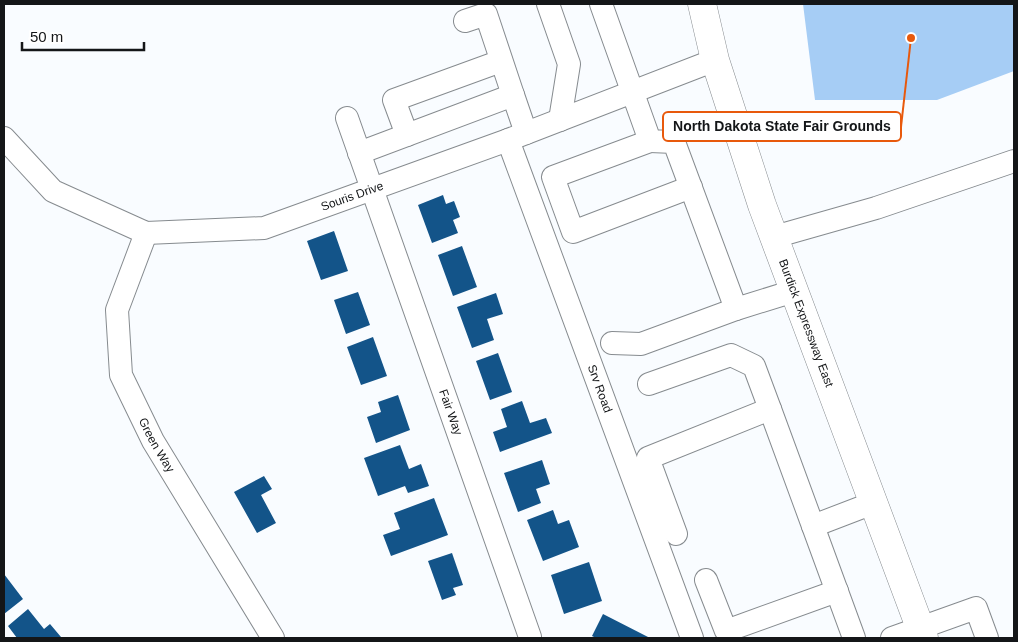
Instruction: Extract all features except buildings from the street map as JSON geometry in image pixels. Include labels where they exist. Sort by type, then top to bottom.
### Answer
[{"type":"main road","name":"Burdick Expressway East","points":[[702,4],[715,60],[774,237],[922,633]]},
{"type":"street","points":[[548,4],[569,64],[560,120]]},
{"type":"street","points":[[601,4],[650,140]]},
{"type":"street","name":"Srv Road","points":[[465,21],[486,14],[513,95],[517,136],[692,638]]},
{"type":"street","name":"Souris Drive","points":[[4,138],[53,191],[146,233],[264,228],[560,120],[715,60]]},
{"type":"street","points":[[407,135],[394,100],[502,61]]},
{"type":"street","points":[[359,153],[513,95]]},
{"type":"street","name":"Fair Way","points":[[348,118],[528,638]]},
{"type":"street","points":[[691,187],[573,232],[553,177],[650,140],[674,142],[691,187],[736,309]]},
{"type":"street","points":[[774,237],[876,208],[1014,161]]},
{"type":"street","name":"Green Way","points":[[146,233],[117,310],[121,375],[152,441],[273,638]]},
{"type":"street","points":[[612,343],[641,344],[736,309],[794,291]]},
{"type":"street","points":[[649,384],[731,355],[754,366],[854,638]]},
{"type":"street","points":[[676,534],[648,458],[770,409]]},
{"type":"street","points":[[813,526],[873,503]]},
{"type":"street","points":[[706,580],[726,631],[837,591]]},
{"type":"street","points":[[892,638],[922,633],[976,608],[987,638]]},
{"type":"shaded area","points":[[803,4],[1014,4],[1014,71],[937,100],[815,100]]},
{"type":"place","name":"North Dakota State Fair Grounds","points":[[911,38]]}]
